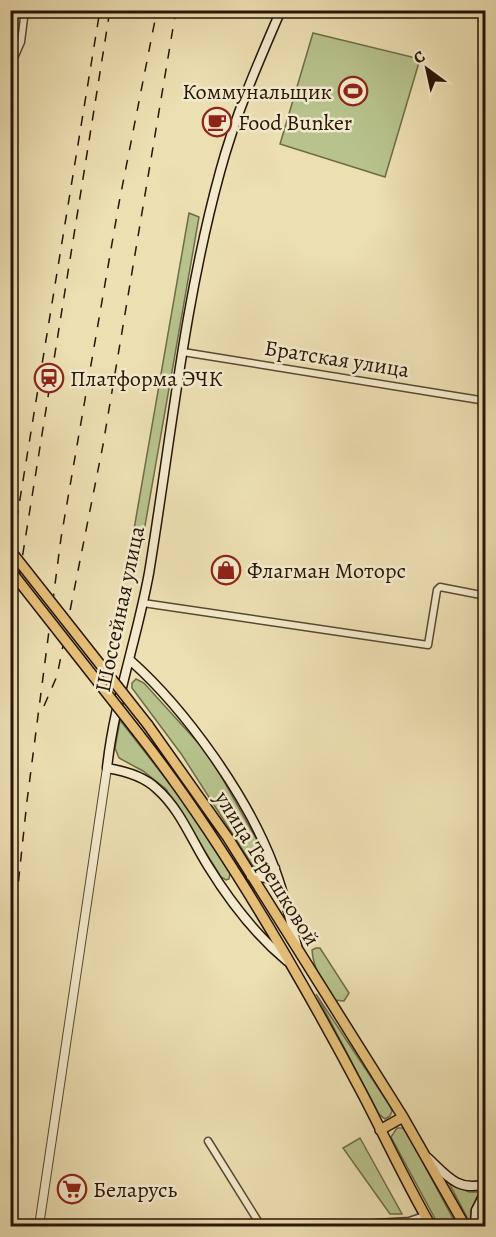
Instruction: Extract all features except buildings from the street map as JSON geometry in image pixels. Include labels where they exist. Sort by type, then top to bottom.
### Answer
[{"type":"main road","name":"Шоссейная улица","points":[[107,768],[114,719],[131,661],[143,603],[183,352],[220,171],[239,113],[281,10]]},
{"type":"main road","name":"улица Терешковой","points":[[10,550],[148,725],[210,811],[403,1117],[465,1227]]},
{"type":"main road","name":"улица Терешковой","points":[[10,570],[174,781],[239,881],[298,979],[431,1227]]},
{"type":"main road","points":[[131,661],[210,749],[251,820],[275,868],[300,953]]},
{"type":"main road","points":[[107,768],[142,778],[162,794],[222,887],[272,948],[287,961]]},
{"type":"main road","points":[[251,876],[267,878],[275,868]]},
{"type":"main road","points":[[222,887],[232,889],[239,881]]},
{"type":"main road","points":[[298,979],[311,971]]},
{"type":"main road","points":[[380,1130],[403,1117]]},
{"type":"main road","points":[[425,1155],[457,1183],[471,1188],[486,1184]]},
{"type":"main road","points":[[475,1227],[476,1210],[486,1191]]},
{"type":"street","points":[[10,67],[21,42],[25,10]]},
{"type":"street","name":"Братская улица","points":[[183,352],[486,401]]},
{"type":"street","points":[[143,603],[428,645],[437,590],[441,587],[486,596]]},
{"type":"street","name":"Шоссейная улица","points":[[39,1227],[107,768]]},
{"type":"street","points":[[208,1141],[261,1227]]},
{"type":"street","points":[[331,1227],[409,1221],[424,1216]]},
{"type":"green space","name":"Коммунальщик","points":[[313,33],[420,59],[385,177],[280,144]]},
{"type":"green space","points":[[189,213],[199,217],[139,560],[129,558]]},
{"type":"green space","points":[[136,679],[144,683],[201,746],[217,769],[268,860],[269,867],[265,872],[253,866],[182,755],[132,688],[132,683]]},
{"type":"green space","points":[[120,720],[187,806],[230,873],[229,879],[221,877],[166,789],[143,771],[119,758],[115,748]]},
{"type":"green space","points":[[320,948],[349,993],[344,1001],[335,1000],[320,977],[314,964],[312,950]]},
{"type":"green space","points":[[316,994],[390,1106],[392,1111],[385,1119],[379,1114]]},
{"type":"green space","points":[[397,1128],[403,1128],[408,1135],[457,1226],[439,1226],[391,1137]]},
{"type":"green space","points":[[360,1138],[402,1214],[390,1214],[343,1148]]},
{"type":"green space","points":[[449,1183],[469,1192],[479,1192],[471,1211],[470,1223]]},
{"type":"railway","points":[[10,560],[100,10]]},
{"type":"railway","points":[[10,634],[110,10]]},
{"type":"railway","points":[[10,961],[27,801],[61,538],[119,203],[157,10]]},
{"type":"railway","points":[[44,706],[57,676],[103,445],[176,10]]},
{"type":"railway","points":[[10,318],[17,252]]},
{"type":"railway","points":[[10,476],[13,512]]},
{"type":"place","name":"Коммунальщик","points":[[353,91]]},
{"type":"place","name":"Food Bunker","points":[[217,122]]},
{"type":"place","name":"Платформа ЭЧК","points":[[49,378]]},
{"type":"place","name":"Флагман Моторс","points":[[226,570]]},
{"type":"place","name":"Беларусь","points":[[72,1189]]}]
